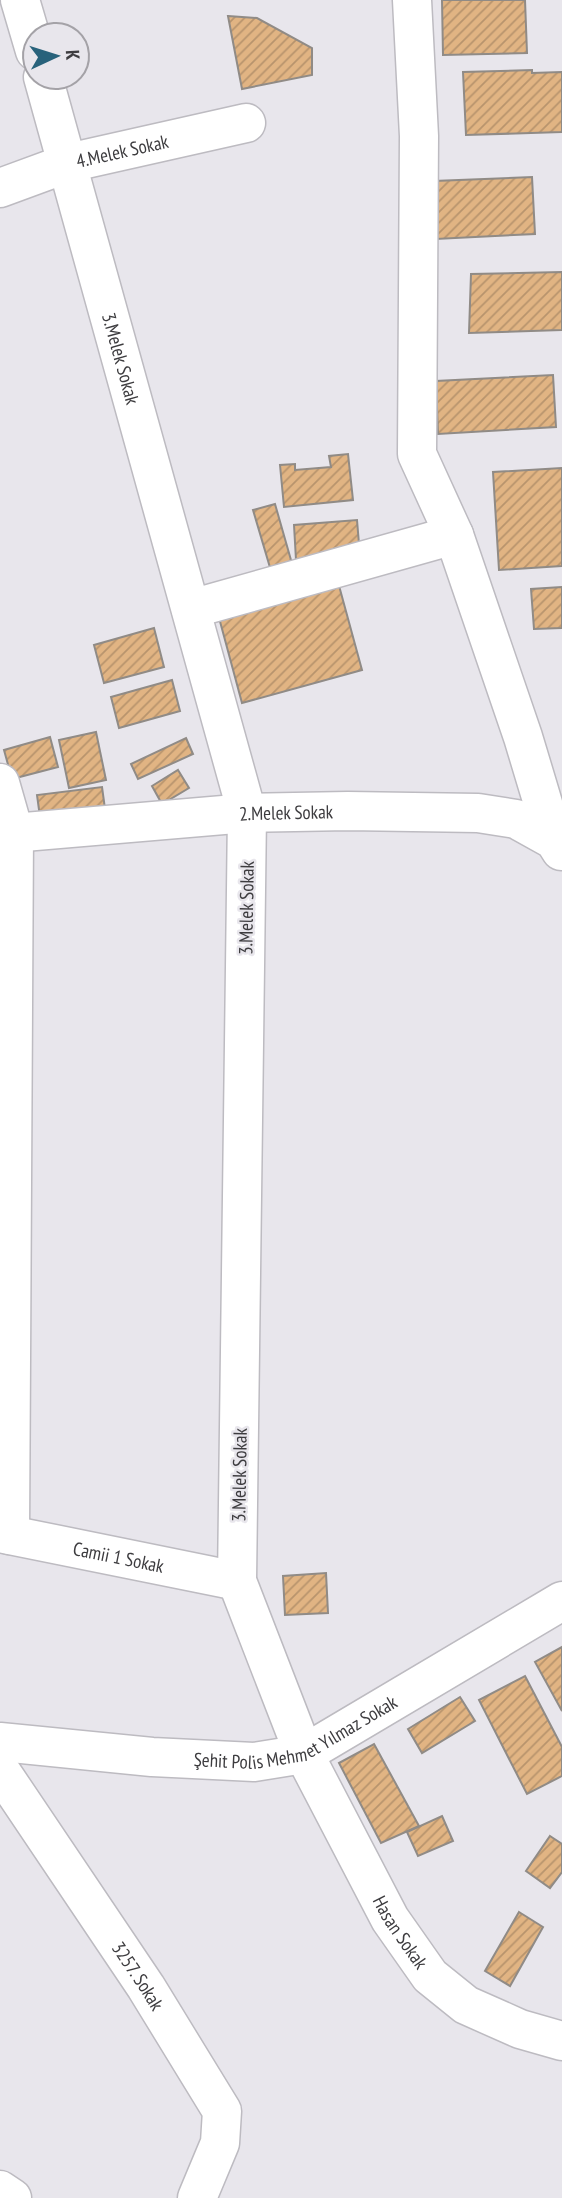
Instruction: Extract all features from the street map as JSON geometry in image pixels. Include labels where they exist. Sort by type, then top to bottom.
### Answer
[{"type":"street","points":[[20,0],[26,21]]},
{"type":"street","points":[[412,0],[419,136],[417,454],[454,535],[558,846]]},
{"type":"street","name":"3.Melek Sokak","points":[[47,91],[247,813],[237,1581],[304,1754]]},
{"type":"street","name":"4.Melek Sokak","points":[[0,188],[68,163],[246,123]]},
{"type":"street","points":[[191,609],[454,535]]},
{"type":"street","points":[[0,783],[7,833],[5,1534]]},
{"type":"street","name":"2.Melek Sokak","points":[[7,833],[247,813],[478,813],[516,819],[558,846]]},
{"type":"street","name":"Camii 1 Sokak","points":[[5,1534],[237,1581]]},
{"type":"street","name":"Şehit Polis Mehmet Yılmaz Sokak","points":[[0,1742],[152,1757],[254,1762],[304,1754],[562,1601]]},
{"type":"street","name":"Hasan Sokak","points":[[304,1754],[390,1919],[430,1976],[466,2004],[520,2029],[562,2041]]},
{"type":"street","name":"3257. Sokak","points":[[0,1770],[146,1987],[222,2111],[220,2143],[197,2198]]},
{"type":"street","points":[[0,2190],[12,2198]]},
{"type":"building","points":[[442,0],[525,0],[527,53],[443,55]]},
{"type":"building","points":[[228,16],[257,18],[312,48],[312,75],[242,89]]},
{"type":"building","points":[[532,70],[532,73],[562,72],[562,132],[466,135],[463,72]]},
{"type":"building","points":[[532,177],[535,234],[436,239],[434,181]]},
{"type":"building","points":[[562,272],[562,330],[469,333],[471,274]]},
{"type":"building","points":[[553,375],[556,427],[438,434],[436,381]]},
{"type":"building","points":[[348,454],[353,500],[284,507],[280,465],[295,464],[295,470],[331,467],[329,456]]},
{"type":"building","points":[[562,468],[562,566],[499,570],[493,472]]},
{"type":"building","points":[[275,504],[295,574],[274,581],[253,510]]},
{"type":"building","points":[[357,520],[360,556],[296,560],[294,525]]},
{"type":"building","points":[[338,582],[362,670],[242,703],[218,614]]},
{"type":"building","points":[[562,587],[562,628],[534,629],[531,589]]},
{"type":"building","points":[[154,628],[164,667],[104,683],[94,645]]},
{"type":"building","points":[[172,680],[180,711],[119,728],[111,697]]},
{"type":"building","points":[[96,732],[106,780],[69,788],[59,740]]},
{"type":"building","points":[[50,737],[58,767],[12,779],[4,750]]},
{"type":"building","points":[[186,738],[193,754],[138,779],[131,764]]},
{"type":"building","points":[[178,770],[189,788],[162,804],[152,786]]},
{"type":"building","points":[[102,787],[108,831],[43,839],[37,795]]},
{"type":"building","points":[[326,1573],[328,1613],[285,1615],[283,1576]]},
{"type":"building","points":[[562,1647],[562,1711],[535,1662]]},
{"type":"building","points":[[525,1676],[562,1747],[562,1776],[527,1794],[479,1700]]},
{"type":"building","points":[[460,1697],[475,1721],[422,1753],[408,1729]]},
{"type":"building","points":[[374,1744],[419,1826],[381,1843],[339,1763]]},
{"type":"building","points":[[442,1816],[453,1841],[418,1856],[407,1832]]},
{"type":"building","points":[[550,1836],[562,1844],[562,1872],[550,1888],[526,1871]]},
{"type":"building","points":[[519,1912],[543,1927],[510,1986],[485,1971]]}]
